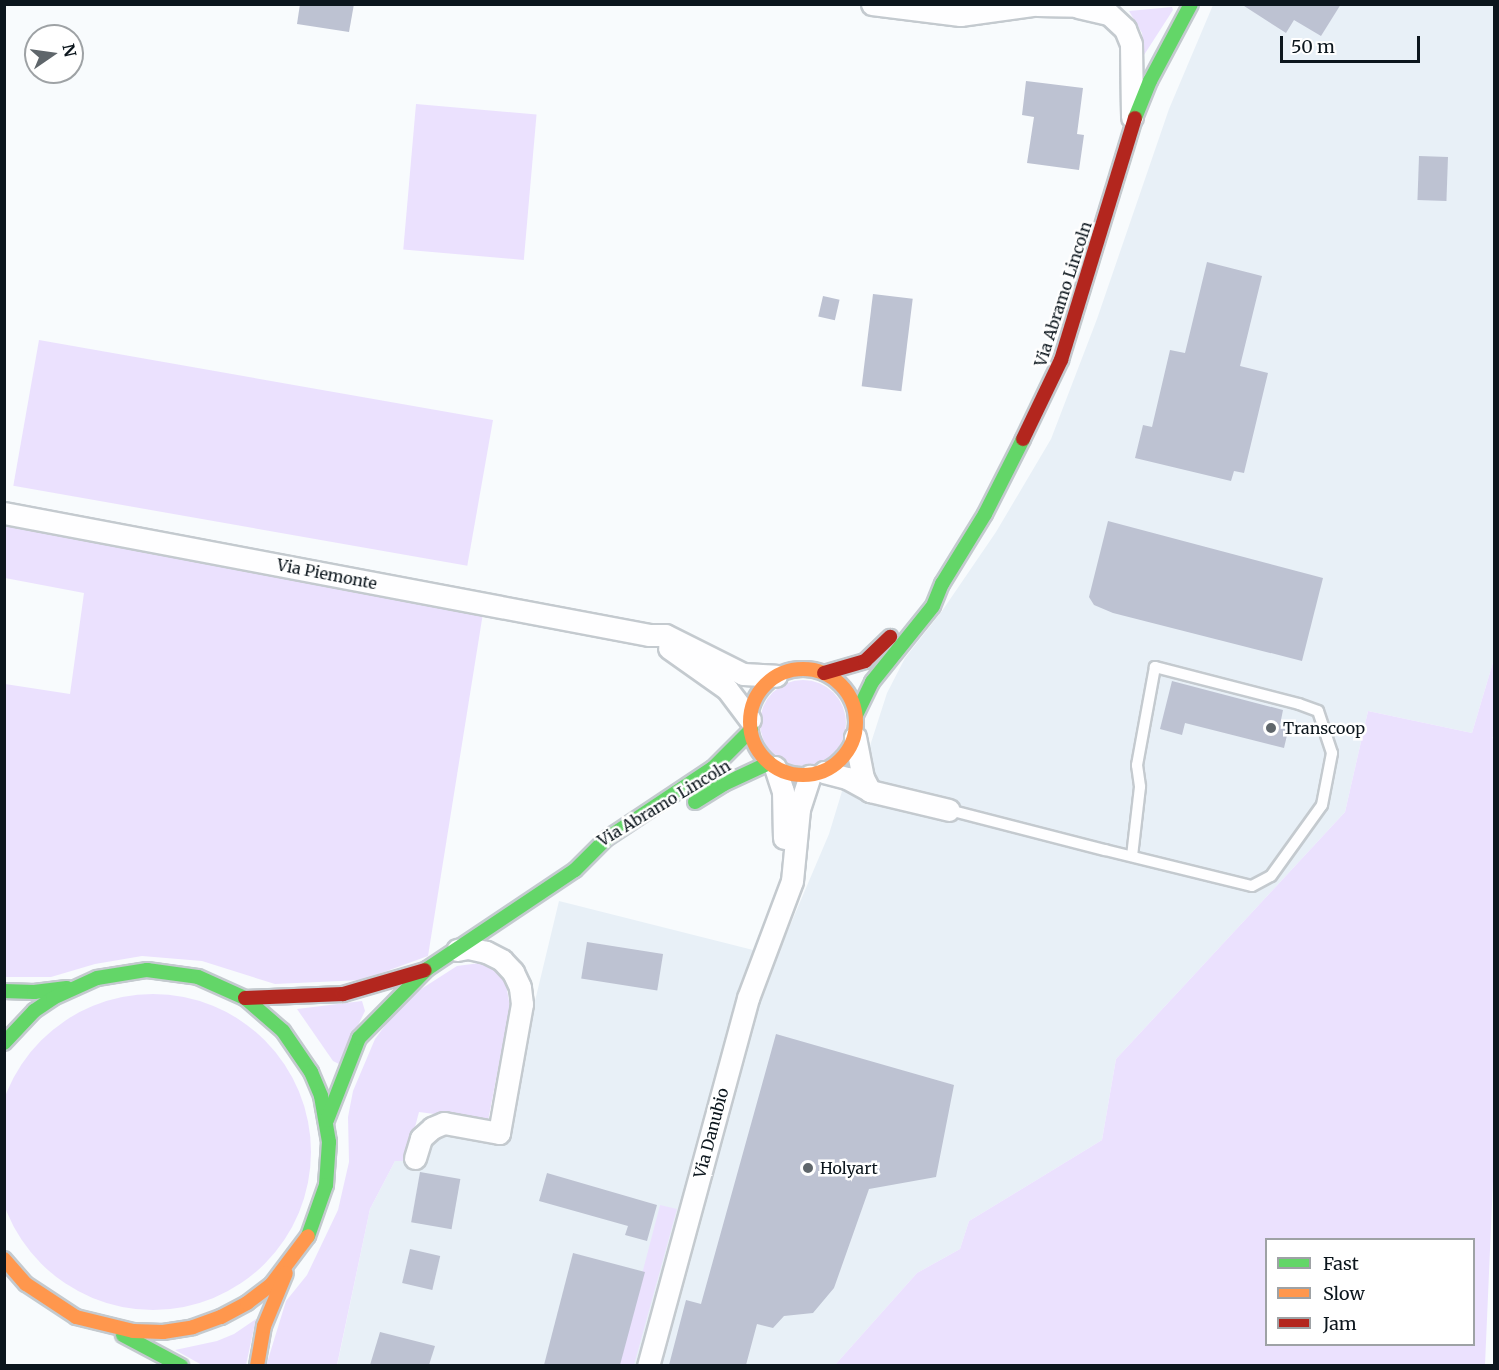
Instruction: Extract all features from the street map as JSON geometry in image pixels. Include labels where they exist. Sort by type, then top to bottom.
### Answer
[{"type":"street","points":[[872,4],[960,15],[1038,5],[1078,7],[1113,4]]},
{"type":"street","name":"Via Abramo Lincoln","points":[[856,715],[872,682],[933,606],[942,584],[985,514],[1023,442],[1060,360],[1133,124],[1150,81],[1191,4]]},
{"type":"street","points":[[1078,7],[1109,14],[1125,29],[1131,44],[1133,124]]},
{"type":"street","name":"Via Piemonte","points":[[4,513],[649,635],[665,635],[743,674],[776,676]]},
{"type":"street","name":"Via Abramo Lincoln","points":[[824,673],[865,662],[927,594],[942,584]]},
{"type":"street","name":"Via Piemonte","points":[[649,635],[727,689],[750,724]]},
{"type":"street","points":[[870,791],[863,778],[855,737],[856,715],[849,694],[839,682],[824,673],[807,669],[790,670],[776,676],[761,689],[753,704],[750,724],[757,750],[772,765],[795,776],[817,774],[847,778],[870,791],[949,810]]},
{"type":"street","name":"Via Abramo Lincoln","points":[[327,1120],[359,1038],[428,969],[575,870],[606,839],[713,768],[750,724]]},
{"type":"street","points":[[817,774],[838,763],[849,751],[855,737]]},
{"type":"street","name":"Via Abramo Lincoln","points":[[684,810],[724,784],[772,765]]},
{"type":"street","name":"Via Danubio","points":[[772,765],[783,791],[784,904]]},
{"type":"street","name":"Via Danubio","points":[[648,1365],[748,998],[792,881],[799,809],[817,774]]},
{"type":"street","name":"Via Abramo Lincoln","points":[[575,870],[604,859]]},
{"type":"street","points":[[415,1158],[421,1138],[432,1128],[444,1123],[499,1133],[522,1004],[520,987],[513,972],[502,960],[477,950],[457,950]]},
{"type":"street","name":"Via Abramo Lincoln","points":[[245,998],[343,994],[428,969]]},
{"type":"street","points":[[4,991],[34,992],[73,987],[122,972],[173,972],[214,983],[245,998],[284,1031],[299,1051],[321,1096],[327,1120],[329,1163],[326,1185],[313,1226],[291,1262],[264,1326],[257,1365]]},
{"type":"street","points":[[4,1043],[34,1011],[73,987]]},
{"type":"street","points":[[4,1259],[26,1284],[50,1302],[76,1317],[104,1326],[181,1365]]},
{"type":"street","points":[[104,1326],[153,1332],[193,1327],[221,1317],[247,1303],[271,1285],[291,1262]]},
{"type":"lane","points":[[949,810],[1132,856],[1252,886],[1272,876],[1322,805],[1332,753],[1318,711],[1299,704],[1155,667],[1137,765],[1140,787],[1132,856]]},
{"type":"shaded area","points":[[1213,5],[1494,5],[1494,659],[1472,733],[1368,711],[1345,812],[1116,1059],[1102,1140],[969,1221],[960,1249],[917,1273],[835,1365],[337,1366],[370,1209],[395,1161],[421,1121],[498,1133],[522,1004],[535,1001],[559,901],[777,956],[829,834],[843,788],[869,749],[887,693],[905,658],[942,611],[996,532],[1051,439],[1097,319],[1169,109]]},
{"type":"shaded area","points":[[1172,7],[1173,10],[1144,55],[1142,33],[1129,11]]},
{"type":"shaded area","points":[[416,104],[537,115],[524,260],[403,249]]},
{"type":"shaded area","points":[[39,340],[493,420],[467,566],[13,486]]},
{"type":"shaded area","points":[[4,523],[483,613],[428,956],[362,980],[275,984],[202,961],[142,956],[95,964],[51,977],[5,977],[5,684],[70,694],[84,593],[5,578]]},
{"type":"shaded area","points":[[1494,659],[1494,734],[1492,739],[1494,736],[1494,1158],[1485,1365],[835,1365],[917,1273],[960,1249],[969,1221],[1102,1140],[1116,1059],[1345,812],[1368,711],[1472,733]]},
{"type":"shaded area","points":[[803,680],[820,683],[834,692],[843,706],[846,723],[843,740],[834,754],[820,763],[803,766],[786,763],[772,754],[763,740],[760,723],[763,706],[772,692],[786,683]]},
{"type":"shaded area","points":[[480,963],[497,972],[506,984],[510,1007],[488,1121],[419,1112],[406,1161],[395,1161],[370,1209],[337,1365],[266,1366],[286,1301],[307,1275],[338,1210],[349,1162],[348,1117],[353,1091],[375,1039],[404,1000],[457,966]]},
{"type":"shaded area","points":[[153,994],[184,997],[213,1006],[241,1021],[265,1040],[284,1064],[304,1106],[310,1137],[308,1183],[299,1212],[284,1240],[265,1264],[241,1283],[213,1298],[184,1307],[153,1310],[122,1307],[93,1298],[65,1283],[41,1264],[22,1240],[7,1212],[-1,1187],[-1,1117],[7,1092],[22,1064],[41,1040],[65,1021],[93,1006],[122,997]]},
{"type":"shaded area","points":[[362,1001],[365,1011],[339,1064],[333,1061],[297,1009]]},
{"type":"shaded area","points":[[660,1205],[677,1209],[634,1365],[618,1366]]},
{"type":"shaded area","points":[[256,1319],[246,1365],[202,1365],[175,1350],[217,1341],[234,1334]]},
{"type":"building","points":[[300,4],[354,4],[349,32],[297,24]]},
{"type":"building","points":[[1241,4],[1341,4],[1321,36],[1294,20],[1286,33]]},
{"type":"building","points":[[1026,81],[1083,88],[1077,134],[1084,135],[1079,170],[1027,163],[1034,117],[1022,115]]},
{"type":"building","points":[[1419,156],[1448,157],[1446,201],[1417,200]]},
{"type":"building","points":[[1207,262],[1262,276],[1240,366],[1268,373],[1244,473],[1234,471],[1231,481],[1135,458],[1143,425],[1152,427],[1170,350],[1185,353]]},
{"type":"building","points":[[873,294],[913,299],[901,391],[862,386]]},
{"type":"building","points":[[823,296],[840,300],[835,320],[818,316]]},
{"type":"building","points":[[1108,521],[1323,578],[1302,661],[1113,613],[1094,605],[1089,597]]},
{"type":"building","points":[[1172,681],[1283,710],[1280,725],[1288,731],[1284,748],[1185,723],[1182,735],[1160,729]]},
{"type":"building","points":[[587,942],[663,954],[657,991],[581,979]]},
{"type":"building","name":"Holyart","points":[[776,1034],[954,1085],[936,1177],[869,1189],[834,1288],[813,1313],[784,1316],[773,1328],[757,1324],[746,1365],[669,1365],[686,1300],[701,1304]]},
{"type":"building","points":[[420,1172],[460,1179],[452,1229],[411,1222]]},
{"type":"building","points":[[547,1173],[657,1205],[647,1241],[625,1235],[628,1226],[539,1201]]},
{"type":"building","points":[[410,1249],[440,1256],[432,1290],[402,1283]]},
{"type":"building","points":[[573,1253],[645,1272],[620,1365],[544,1365]]},
{"type":"building","points":[[380,1332],[435,1346],[429,1365],[370,1365]]},
{"type":"traffic: fast","points":[[1135,118],[1150,81],[1191,4]]},
{"type":"traffic: fast","points":[[856,715],[872,682],[933,606],[942,584],[985,514],[1023,439]]},
{"type":"traffic: fast","points":[[327,1120],[359,1038],[427,969],[575,870],[606,839],[713,768],[751,730]]},
{"type":"traffic: fast","points":[[695,802],[724,784],[769,763]]},
{"type":"traffic: fast","points":[[4,1043],[34,1011],[53,998],[97,978],[147,970],[198,977],[245,998],[283,1031],[311,1072],[321,1096],[329,1142],[326,1185],[308,1236]]},
{"type":"traffic: fast","points":[[4,991],[34,992],[67,988]]},
{"type":"traffic: fast","points":[[123,1335],[181,1366]]},
{"type":"traffic: slow","points":[[803,669],[823,673],[841,684],[852,702],[856,722],[852,742],[841,760],[823,771],[803,775],[783,771],[765,760],[754,742],[750,722],[754,702],[765,684],[783,673],[803,669]]},
{"type":"traffic: slow","points":[[4,1259],[26,1284],[76,1317],[133,1331],[163,1332],[193,1327],[221,1317],[247,1303],[271,1285],[308,1236]]},
{"type":"traffic: slow","points":[[257,1366],[264,1326],[286,1273]]},
{"type":"traffic: jam","points":[[1023,439],[1061,360],[1135,118]]},
{"type":"traffic: jam","points":[[824,673],[865,661],[890,637]]},
{"type":"traffic: jam","points":[[245,998],[343,994],[425,970]]},
{"type":"place","name":"Transcoop","points":[[1271,728]]},
{"type":"place","name":"Holyart","points":[[808,1168]]}]
